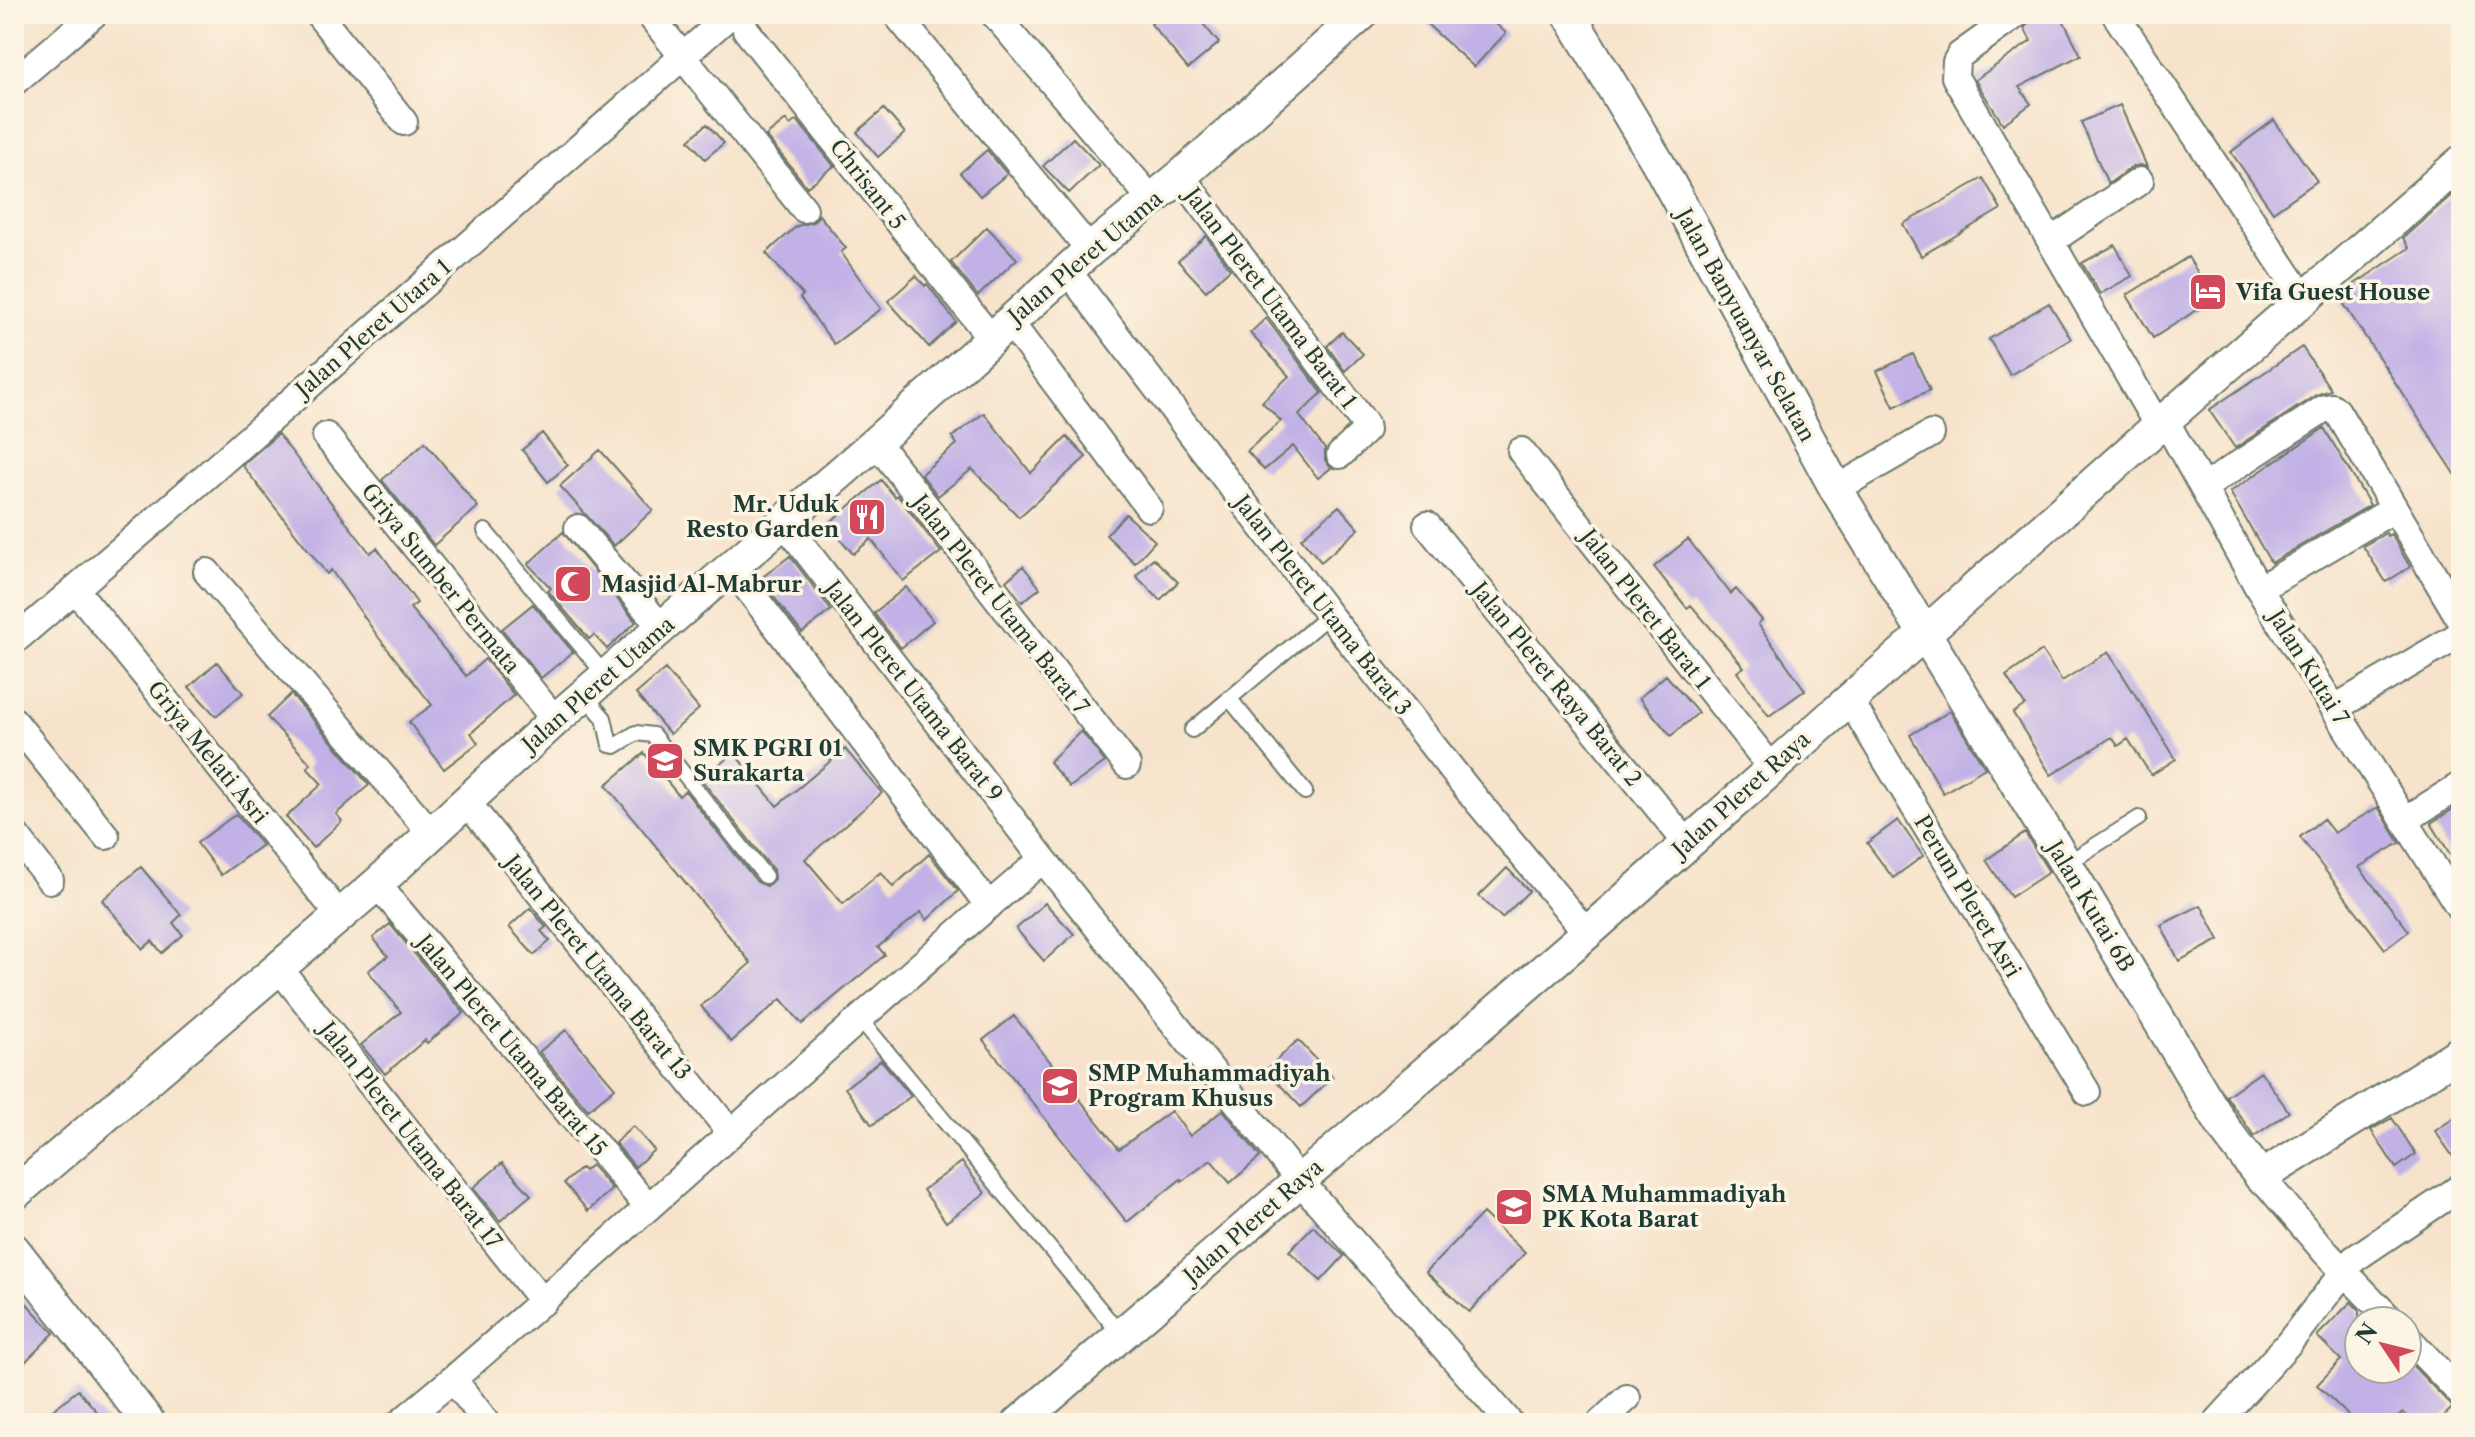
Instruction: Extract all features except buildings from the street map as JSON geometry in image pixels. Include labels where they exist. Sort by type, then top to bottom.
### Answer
[{"type":"street","points":[[14,82],[94,14]]},
{"type":"street","points":[[318,14],[404,122]]},
{"type":"street","points":[[649,14],[804,209]]},
{"type":"street","name":"Jalan Pleret Utama Barat 3","points":[[896,14],[1079,260],[1329,615],[1587,933]]},
{"type":"street","points":[[994,14],[1152,200]]},
{"type":"street","name":"Jalan Pleret Utama","points":[[14,1194],[377,884],[555,720],[876,442],[999,329],[1181,176],[1362,14]]},
{"type":"street","name":"Jalan Banyuanyar Selatan","points":[[1569,14],[1658,163],[1836,489],[1924,634]]},
{"type":"street","name":"Jalan Kutai 7","points":[[2017,14],[1960,55],[1955,77],[2051,241],[2204,487],[2259,589],[2459,903]]},
{"type":"street","points":[[2115,14],[2304,299]]},
{"type":"street","name":"Jalan Pleret Utara 1","points":[[14,641],[682,56],[739,22]]},
{"type":"street","name":"Chrisant 5","points":[[739,22],[1149,508]]},
{"type":"street","name":"Jalan Pleret Raya","points":[[1019,1423],[1587,933],[1771,767],[2461,162]]},
{"type":"street","name":"Jalan Pleret Utama Barat 1","points":[[1181,176],[1365,424],[1363,435],[1340,455]]},
{"type":"street","points":[[2051,241],[2140,181]]},
{"type":"street","points":[[2204,487],[2325,408],[2332,407],[2461,621]]},
{"type":"street","points":[[1836,489],[1931,434]]},
{"type":"street","name":"Griya Sumber Permata","points":[[326,436],[555,720]]},
{"type":"street","name":"Jalan Pleret Utama Barat 7","points":[[876,442],[1127,765]]},
{"type":"street","name":"Jalan Pleret Barat 1","points":[[1521,451],[1771,767]]},
{"type":"street","points":[[2259,589],[2394,509]]},
{"type":"street","name":"Jalan Pleret Utama Barat 9","points":[[784,522],[1043,859],[1299,1180],[1510,1423]]},
{"type":"street","name":"Jalan Pleret Raya Barat 2","points":[[1427,525],[1687,843]]},
{"type":"street","points":[[578,528],[661,627]]},
{"type":"street","points":[[732,568],[989,906]]},
{"type":"street","points":[[207,572],[432,834]]},
{"type":"street","name":"Griya Melati Asri","points":[[75,589],[340,916]]},
{"type":"street","name":"Jalan Kutai 6B","points":[[1924,634],[2203,1094],[2261,1177]]},
{"type":"street","points":[[2335,708],[2461,634]]},
{"type":"street","name":"Perum Pleret Asri","points":[[1849,699],[2087,1092]]},
{"type":"street","points":[[14,721],[106,836]]},
{"type":"street","points":[[2405,820],[2461,785]]},
{"type":"street","name":"Jalan Pleret Utama Barat 13","points":[[467,802],[730,1132]]},
{"type":"street","points":[[14,833],[50,880]]},
{"type":"street","points":[[400,1423],[543,1302],[730,1132],[1043,859]]},
{"type":"street","name":"Jalan Pleret Utama Barat 15","points":[[377,884],[647,1206]]},
{"type":"street","name":"Jalan Pleret Utama Barat 17","points":[[279,968],[543,1302]]},
{"type":"street","points":[[2376,1305],[2261,1177],[2460,1056]]},
{"type":"street","points":[[2216,1423],[2279,1354],[2354,1259],[2461,1187]]},
{"type":"street","points":[[14,1250],[149,1423]]},
{"type":"street","points":[[2423,1354],[2461,1394]]},
{"type":"street","points":[[453,1379],[487,1423]]},
{"type":"street","points":[[1600,1423],[1627,1398]]},
{"type":"lane","points":[[485,531],[595,685],[610,745],[615,746],[636,733],[653,735],[765,876]]},
{"type":"lane","points":[[1192,730],[1329,615]]},
{"type":"lane","points":[[1229,698],[1305,792]]},
{"type":"lane","points":[[2066,864],[2139,818]]},
{"type":"lane","points":[[860,1019],[1122,1337]]},
{"type":"place","name":"Vifa Guest House","points":[[2208,292]]},
{"type":"place","name":"Mr. Uduk Resto Garden","points":[[867,517]]},
{"type":"place","name":"Masjid Al-Mabrur","points":[[573,584]]},
{"type":"place","name":"SMK PGRI 01 Surakarta","points":[[665,761]]},
{"type":"place","name":"SMP Muhammadiyah Program Khusus","points":[[1060,1086]]},
{"type":"place","name":"SMA Muhammadiyah PK Kota Barat","points":[[1514,1207]]}]
